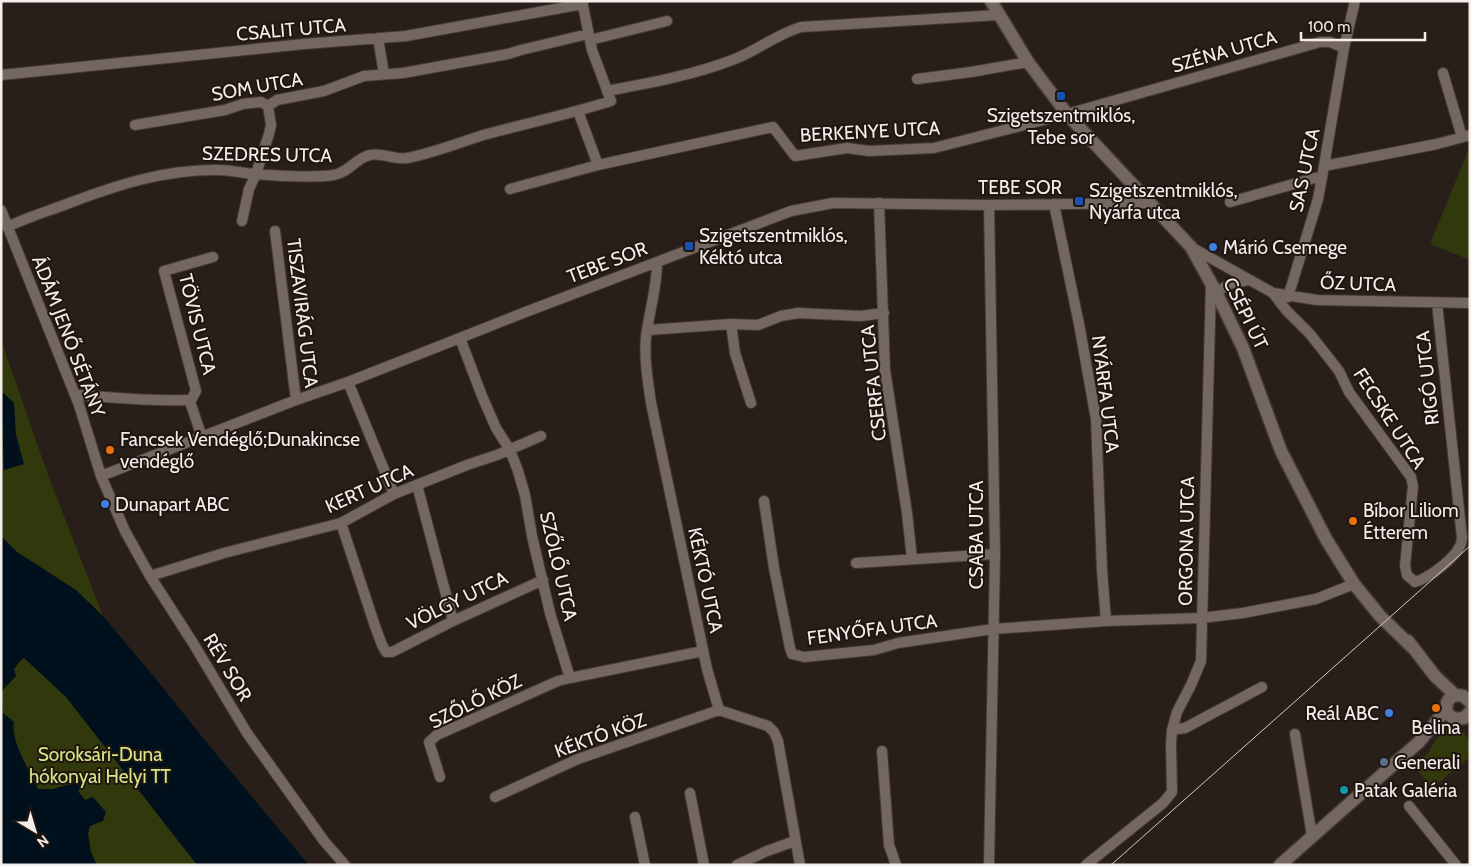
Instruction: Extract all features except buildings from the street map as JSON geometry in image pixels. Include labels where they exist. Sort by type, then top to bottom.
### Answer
[{"type":"street","name":"CSÉPI ÚT","points":[[992,1],[1028,62],[1067,114],[1191,247],[1214,288],[1243,348],[1285,458],[1326,539],[1354,584],[1366,598],[1385,612],[1461,707]]},
{"type":"street","points":[[1344,48],[1355,1]]},
{"type":"street","points":[[582,3],[589,37],[609,96]]},
{"type":"street","name":"CSALIT UTCA","points":[[1,75],[304,44],[406,36],[582,3]]},
{"type":"street","name":"SZEDRES UTCA","points":[[8,227],[28,216],[111,187],[151,176],[192,170],[220,170],[256,174],[337,175],[343,173],[358,160],[368,155],[375,154],[405,158],[525,124],[578,112],[609,96],[735,59],[785,32],[800,27],[999,15]]},
{"type":"street","name":"SOM UTCA","points":[[135,125],[225,110],[243,104],[261,102],[268,106],[277,100],[324,91],[364,76],[403,73],[508,54],[667,21]]},
{"type":"street","points":[[378,38],[384,74]]},
{"type":"street","name":"SZÉNA UTCA","points":[[1067,114],[1320,42],[1330,42],[1344,48]]},
{"type":"street","name":"SAS UTCA","points":[[1288,297],[1318,199],[1344,48]]},
{"type":"street","points":[[917,79],[1028,62]]},
{"type":"street","points":[[1230,202],[1323,171],[1466,136],[1443,73]]},
{"type":"street","points":[[242,221],[249,189],[256,174],[271,125],[268,106]]},
{"type":"street","points":[[578,112],[598,165]]},
{"type":"street","name":"BERKENYE UTCA","points":[[510,188],[598,165],[773,127],[795,156],[847,148],[869,151],[934,148],[1067,114]]},
{"type":"street","name":"TEBE SOR","points":[[101,476],[296,400],[348,382],[523,312],[791,211],[833,203],[879,202],[989,205],[1149,203]]},
{"type":"street","name":"CSERFA UTCA","points":[[879,202],[885,370],[907,513],[912,559]]},
{"type":"street","name":"NYÁRFA UTCA","points":[[1054,204],[1096,419],[1106,621]]},
{"type":"street","name":"CSABA UTCA","points":[[989,205],[994,554],[989,865]]},
{"type":"street","name":"ÁDÁM JENŐ SÉTÁNY","points":[[1,210],[75,395],[101,476]]},
{"type":"street","name":"TISZAVIRÁG UTCA","points":[[275,231],[296,400]]},
{"type":"street","name":"ŐZ UTCA","points":[[1191,247],[1273,293],[1288,297],[1317,300],[1470,303]]},
{"type":"street","name":"TÖVIS UTCA","points":[[202,437],[190,402],[196,391],[164,271],[213,257]]},
{"type":"street","name":"KÉKTÓ UTCA","points":[[657,263],[657,276],[645,353],[652,404],[703,651],[719,710]]},
{"type":"street","points":[[1214,288],[1249,280]]},
{"type":"street","name":"ORGONA UTCA","points":[[1086,865],[1163,803],[1172,792],[1172,730],[1201,661],[1214,288]]},
{"type":"street","name":"FECSKE UTCA","points":[[1273,293],[1286,310],[1310,334],[1339,371],[1349,392],[1411,477],[1413,486],[1405,566],[1407,574],[1415,582],[1432,575],[1460,546],[1466,534]]},
{"type":"street","name":"RIGÓ UTCA","points":[[1437,303],[1466,534]]},
{"type":"street","points":[[648,330],[758,324],[781,316],[798,313],[861,316],[884,313]]},
{"type":"street","points":[[731,324],[736,353],[750,403]]},
{"type":"street","name":"SZŐLŐ UTCA","points":[[460,338],[496,428],[510,450],[525,495],[532,536],[550,613],[570,678]]},
{"type":"street","points":[[348,382],[394,494]]},
{"type":"street","name":"TÖVIS UTCA","points":[[75,395],[139,400],[186,400],[190,402]]},
{"type":"street","name":"KERT UTCA","points":[[150,576],[224,553],[342,523],[394,494],[542,436]]},
{"type":"street","name":"RÉV SOR","points":[[101,476],[125,531],[150,576],[193,643],[247,734],[324,841],[345,865]]},
{"type":"street","points":[[417,486],[453,621]]},
{"type":"street","name":"FENYŐFA UTCA","points":[[764,501],[774,568],[792,654],[820,657],[874,650],[898,643],[993,629]]},
{"type":"street","name":"VÖLGY UTCA","points":[[342,523],[375,626],[386,652],[392,652],[453,621],[543,580]]},
{"type":"street","points":[[856,563],[994,554]]},
{"type":"street","points":[[993,629],[1106,621],[1201,618],[1284,606],[1316,599],[1354,584]]},
{"type":"street","points":[[570,678],[703,651]]},
{"type":"street","name":"SZŐLŐ KÖZ","points":[[440,777],[429,742],[437,735],[558,681],[570,678]]},
{"type":"street","points":[[1172,730],[1184,728],[1262,687]]},
{"type":"street","points":[[1280,865],[1461,707]]},
{"type":"street","points":[[719,710],[768,726],[774,732],[778,741],[800,865]]},
{"type":"street","name":"KÉKTÓ KÖZ","points":[[495,797],[578,759],[719,710]]},
{"type":"street","points":[[1295,734],[1312,836]]},
{"type":"street","points":[[882,751],[889,845],[896,865]]},
{"type":"street","points":[[690,793],[704,865]]},
{"type":"street","points":[[1409,806],[1456,865]]},
{"type":"street","points":[[636,816],[646,865]]},
{"type":"street","points":[[737,865],[795,842]]},
{"type":"green space","points":[[1470,146],[1470,260],[1430,244]]},
{"type":"green space","name":"Soroksári-Duna hókonyai Helyi TT","points":[[1,340],[48,475],[103,616],[309,865],[1,865]]},
{"type":"green space","points":[[1458,726],[1470,741],[1470,757],[1432,788],[1413,765],[1427,754],[1437,738],[1445,731]]},
{"type":"water","points":[[1,391],[14,403],[16,435],[24,464],[4,470]]},
{"type":"water","points":[[1,536],[17,552],[76,590],[103,616],[309,865],[197,865],[66,697],[24,658],[14,669],[16,676],[1,692]]},
{"type":"water","points":[[1,697],[3,713],[14,722],[15,738],[18,747],[38,789],[53,789],[80,781],[82,787],[78,791],[85,800],[93,797],[106,812],[103,821],[90,826],[88,834],[91,852],[97,865],[1,865]]},
{"type":"tram line","points":[[1111,865],[1470,546]]},
{"type":"place","name":"Szigetszentmiklós, Tebe sor","points":[[1061,96]]},
{"type":"place","name":"Szigetszentmiklós, Nyárfa utca","points":[[1079,201]]},
{"type":"place","name":"Szigetszentmiklós, Kéktó utca","points":[[689,246]]},
{"type":"place","name":"Márió Csemege","points":[[1213,247]]},
{"type":"place","name":"Fancsek Vendéglő;Dunakincse vendéglő","points":[[110,450]]},
{"type":"place","name":"Dunapart ABC","points":[[105,504]]},
{"type":"place","name":"Bíbor Liliom Étterem","points":[[1353,521]]},
{"type":"place","name":"Belina","points":[[1436,708]]},
{"type":"place","name":"Reál ABC","points":[[1389,713]]},
{"type":"place","name":"Generali","points":[[1384,762]]},
{"type":"place","name":"Patak Galéria","points":[[1344,790]]}]
